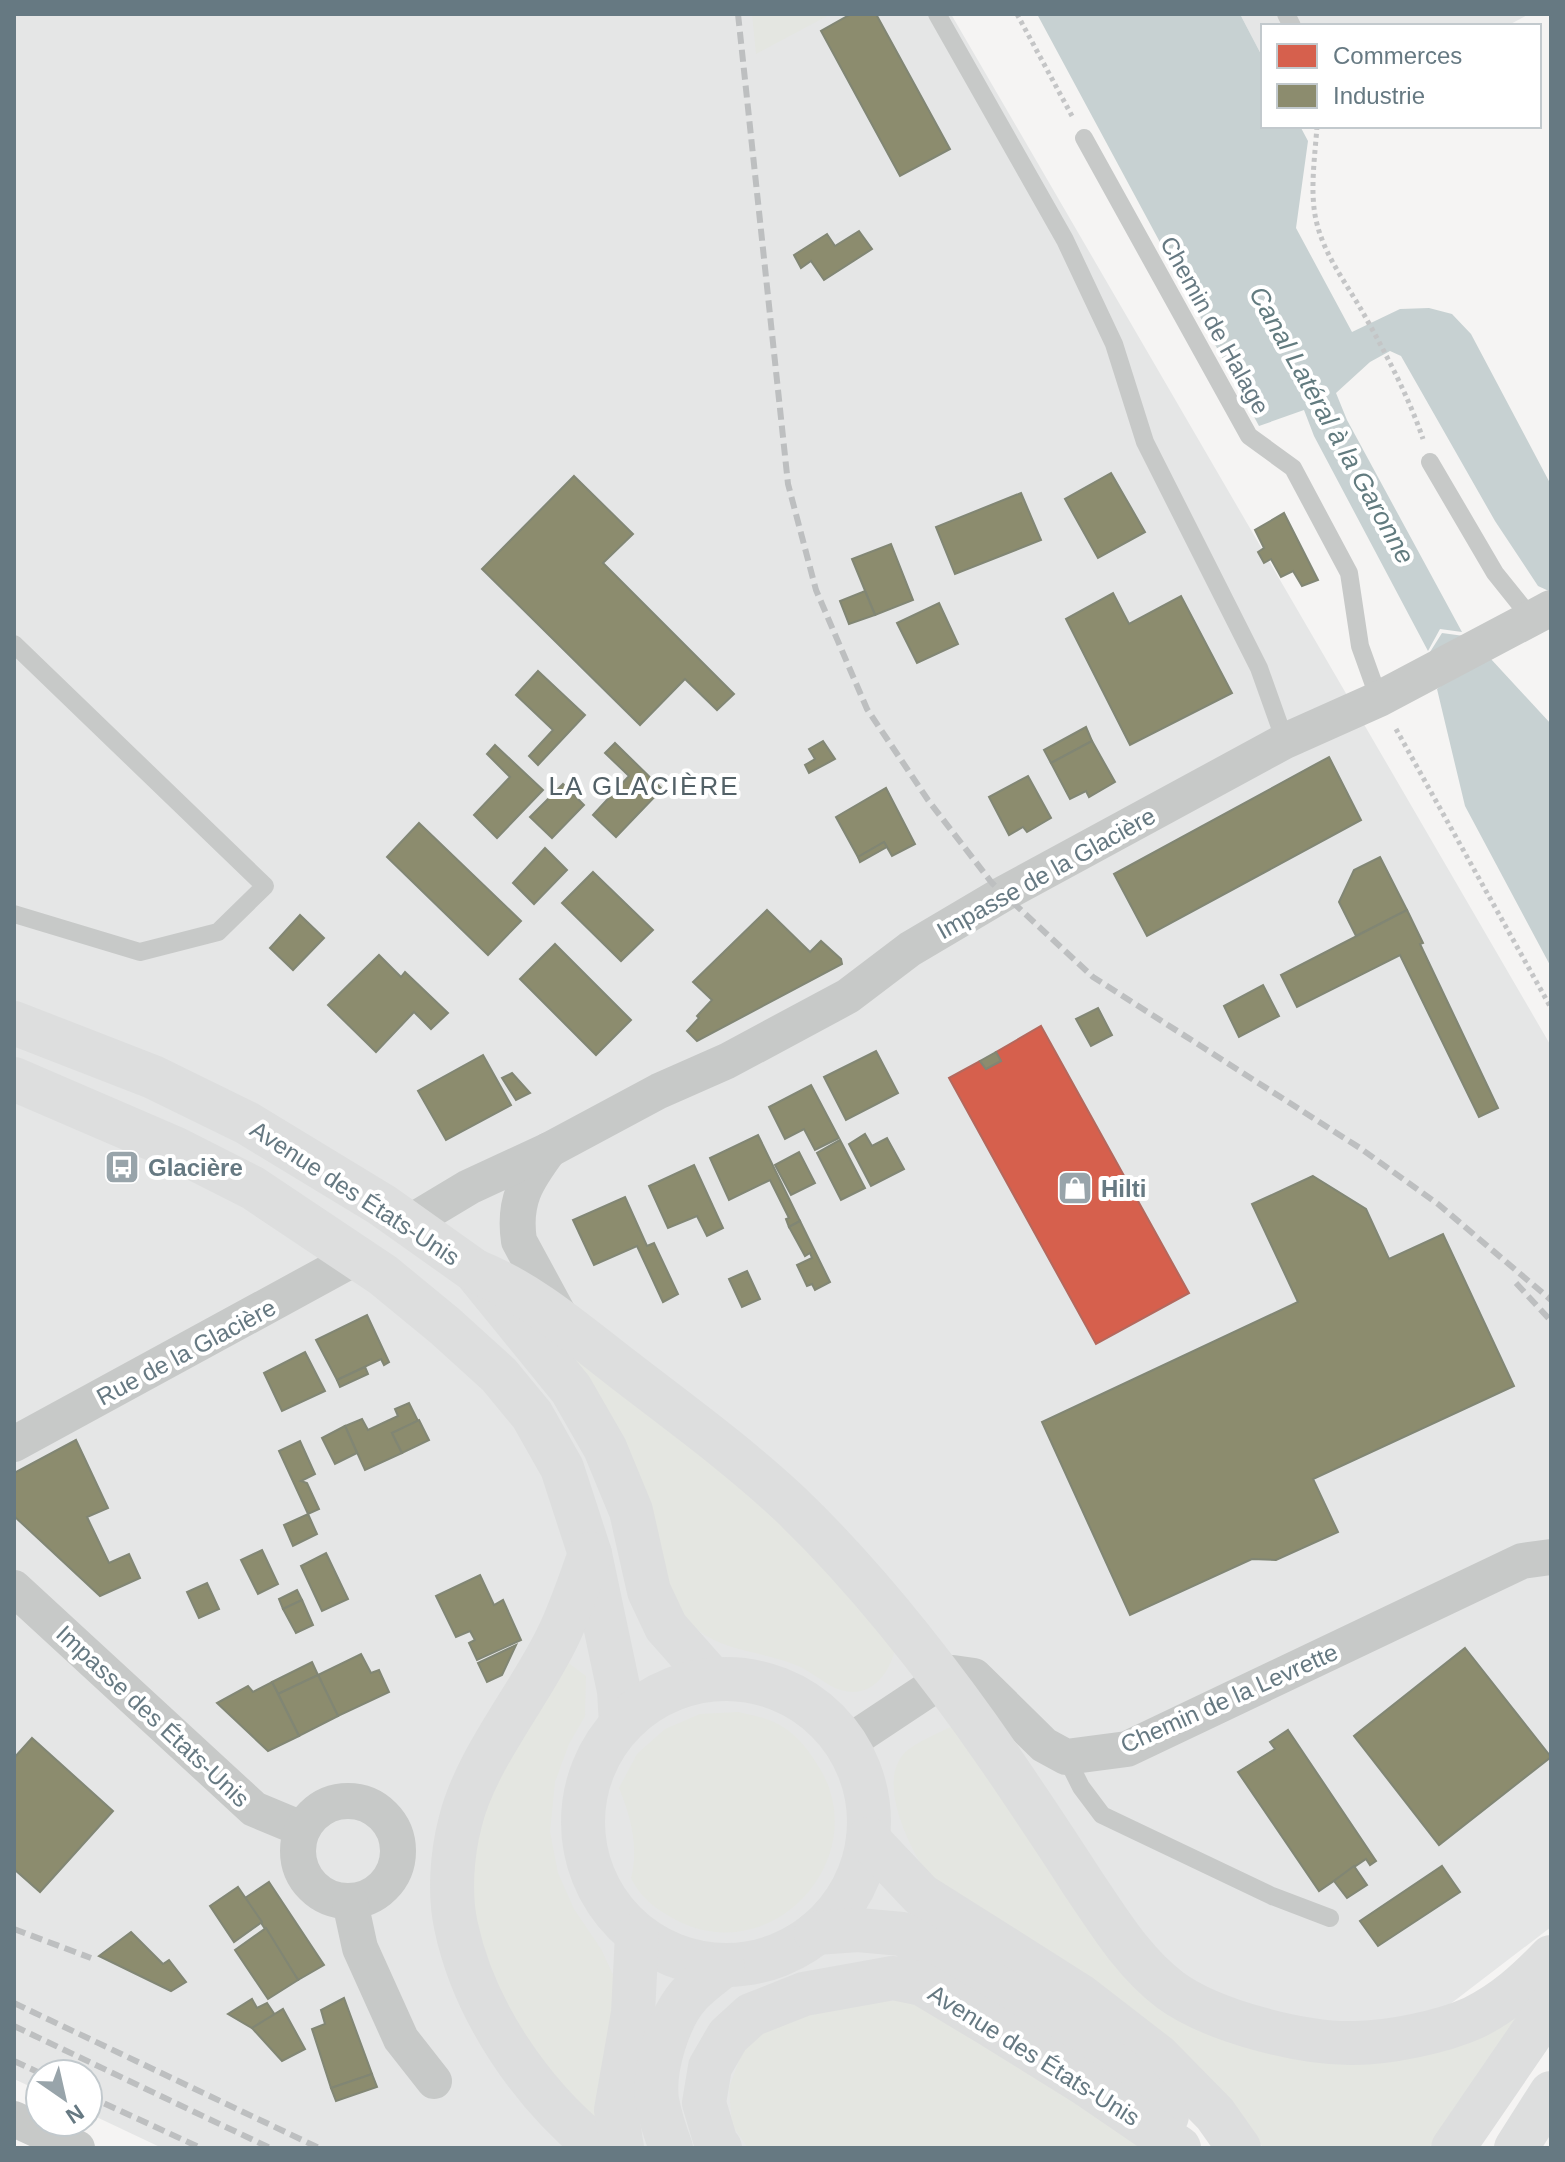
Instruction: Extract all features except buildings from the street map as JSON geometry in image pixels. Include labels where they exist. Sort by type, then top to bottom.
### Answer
[{"type":"main road","name":"Avenue des États-Unis","points":[[14,1023],[153,1077],[247,1123],[409,1223],[475,1271],[571,1389],[605,1448],[631,1511],[649,1591],[666,1627],[712,1679]]},
{"type":"main road","points":[[14,1079],[174,1148],[253,1188],[383,1275],[499,1375],[532,1415],[562,1468],[590,1554],[619,1691],[621,1724]]},
{"type":"main road","points":[[475,1271],[507,1284],[564,1324],[738,1458],[791,1505],[855,1571],[1000,1758],[1122,1940],[1146,1970],[1173,1992],[1213,2013],[1279,2034],[1354,2043],[1414,2035],[1472,2019],[1520,1990],[1551,1957]]},
{"type":"main road","points":[[590,1554],[559,1635],[480,1772],[460,1821],[453,1873],[455,1924],[472,1976],[499,2032],[534,2085],[576,2130],[598,2148]]},
{"type":"main road","points":[[712,1679],[751,1681],[788,1693],[821,1714],[846,1744],[861,1773],[868,1806],[868,1839],[859,1874],[841,1906],[816,1933],[788,1951],[756,1962],[723,1966],[692,1962],[663,1951],[637,1935],[604,1900],[586,1856],[582,1809],[595,1763],[621,1724],[663,1693],[712,1679]]},
{"type":"main road","points":[[868,1839],[921,1895],[1079,1995],[1158,2056],[1215,2114],[1239,2148]]},
{"type":"main road","name":"Avenue des États-Unis","points":[[816,1933],[858,1930],[902,1934],[1000,1988],[1114,2064],[1159,2107],[1192,2148]]},
{"type":"main road","points":[[622,2148],[616,2110],[633,2013],[637,1935]]},
{"type":"main road","points":[[671,2148],[656,2097],[664,2047],[671,2023],[689,1995],[723,1966]]},
{"type":"main road","name":"Avenue des États-Unis","points":[[720,2148],[704,2103],[710,2067],[728,2036],[751,2015],[804,1994],[893,1978],[922,1984],[1087,2085],[1179,2148]]},
{"type":"main road","points":[[1453,2148],[1551,2005]]},
{"type":"main road","points":[[1485,2148],[1551,2041]]},
{"type":"main road","points":[[1516,2148],[1551,2093]]},
{"type":"street","name":"Impasse de la Glacière","points":[[409,1223],[469,1187],[549,1150],[659,1091],[727,1061],[848,996],[910,949],[1003,894],[1285,741],[1379,699],[1541,613]]},
{"type":"street","name":"Impasse de la Glacière","points":[[549,1150],[527,1180],[517,1209],[517,1226],[519,1241],[564,1324]]},
{"type":"street","name":"Rue de la Glacière","points":[[14,1444],[357,1257]]},
{"type":"street","name":"Chemin de la Levrette","points":[[1066,1757],[1127,1749],[1522,1561],[1551,1557]]},
{"type":"street","name":"Impasse des États-Unis","points":[[14,1588],[254,1809],[302,1829]]},
{"type":"street","points":[[846,1744],[953,1673],[974,1676],[1044,1745],[1066,1757]]},
{"type":"street","points":[[349,1801],[368,1805],[384,1816],[395,1832],[399,1851],[395,1869],[385,1886],[369,1897],[350,1902],[335,1901],[310,1885],[302,1873],[297,1859],[297,1844],[302,1829],[314,1814],[330,1804],[349,1801]]},
{"type":"street","points":[[350,1902],[360,1948],[401,2039],[434,2081]]},
{"type":"street","points":[[14,2119],[77,2148]]},
{"type":"lane","points":[[937,14],[1065,240],[1114,344],[1145,442],[1259,668],[1285,741]]},
{"type":"lane","name":"Chemin de Halage","points":[[1084,138],[1249,436],[1293,468],[1349,573],[1360,646],[1379,699]]},
{"type":"lane","points":[[1430,462],[1495,573],[1541,613]]},
{"type":"lane","points":[[14,644],[265,886],[218,932],[140,952],[14,914]]},
{"type":"lane","points":[[1066,1757],[1081,1787],[1102,1815],[1272,1896],[1330,1918]]},
{"type":"path","points":[[1017,14],[1084,138]]},
{"type":"path","points":[[1317,128],[1313,197],[1317,223],[1326,248],[1413,409],[1430,462]]},
{"type":"path","points":[[1379,699],[1551,1008]]},
{"type":"shaded area","points":[[14,14],[951,14],[1551,1046],[1551,1927],[1449,2005],[1099,2148],[162,2148],[104,2121],[104,2058],[24,2058],[24,2084],[14,2079]]},
{"type":"shaded area","points":[[752,14],[831,14],[756,54]]},
{"type":"shaded area","points":[[1240,14],[1529,14],[1511,24],[1261,24],[1261,54]]},
{"type":"shaded area","points":[[556,1337],[763,1494],[895,1650],[880,1679],[864,1690],[843,1691],[798,1666],[721,1643],[696,1628],[674,1604]]},
{"type":"shaded area","points":[[559,1656],[586,1676],[585,1716],[569,1744],[555,1782],[550,1832],[558,1873],[574,1909],[601,1949],[613,1975],[617,2003],[599,2132],[534,2059],[473,1940],[475,1822]]},
{"type":"shaded area","points":[[738,1712],[781,1725],[809,1751],[832,1798],[834,1833],[825,1865],[807,1894],[782,1916],[751,1929],[716,1932],[680,1922],[652,1904],[635,1886],[631,1878],[634,1855],[632,1833],[619,1788],[637,1754],[665,1729],[700,1714]]},
{"type":"shaded area","points":[[959,1723],[1101,1934],[1314,2054],[1551,1981],[1429,2148],[1263,2148],[1248,2127],[928,1875],[904,1830],[894,1793],[894,1776],[899,1761],[909,1749]]},
{"type":"shaded area","points":[[911,1998],[1147,2148],[748,2148],[732,2125],[729,2088],[744,2047],[783,2015]]},
{"type":"water","name":"Canal Latéral à la Garonne","points":[[1037,14],[1240,14],[1261,54],[1261,128],[1301,128],[1308,141],[1296,228],[1352,332],[1400,309],[1429,308],[1452,314],[1471,334],[1551,485],[1551,592],[1538,586],[1495,521],[1401,356],[1390,351],[1370,362],[1336,393],[1347,420],[1462,632],[1440,629],[1428,651],[1314,436],[1304,410],[1259,426]]},
{"type":"water","points":[[1442,633],[1464,636],[1490,658],[1551,724],[1551,967],[1465,806],[1437,689],[1450,679],[1430,652]]},
{"type":"railway","points":[[738,14],[788,484],[816,590],[867,709],[928,800],[992,883],[1093,977],[1360,1148],[1438,1204],[1551,1300]]},
{"type":"railway","points":[[1516,1283],[1551,1321]]},
{"type":"railway","points":[[14,1929],[91,1958]]},
{"type":"railway","points":[[14,2003],[319,2148]]},
{"type":"railway","points":[[14,2026],[270,2148]]},
{"type":"railway","points":[[14,2061],[24,2066]]},
{"type":"railway","points":[[104,2103],[201,2148]]},
{"type":"place","name":"Glacière","points":[[122,1167]]},
{"type":"place","name":"Hilti","points":[[1075,1188]]},
{"type":"district","name":"LA GLACIÈRE","points":[[644,786]]}]
